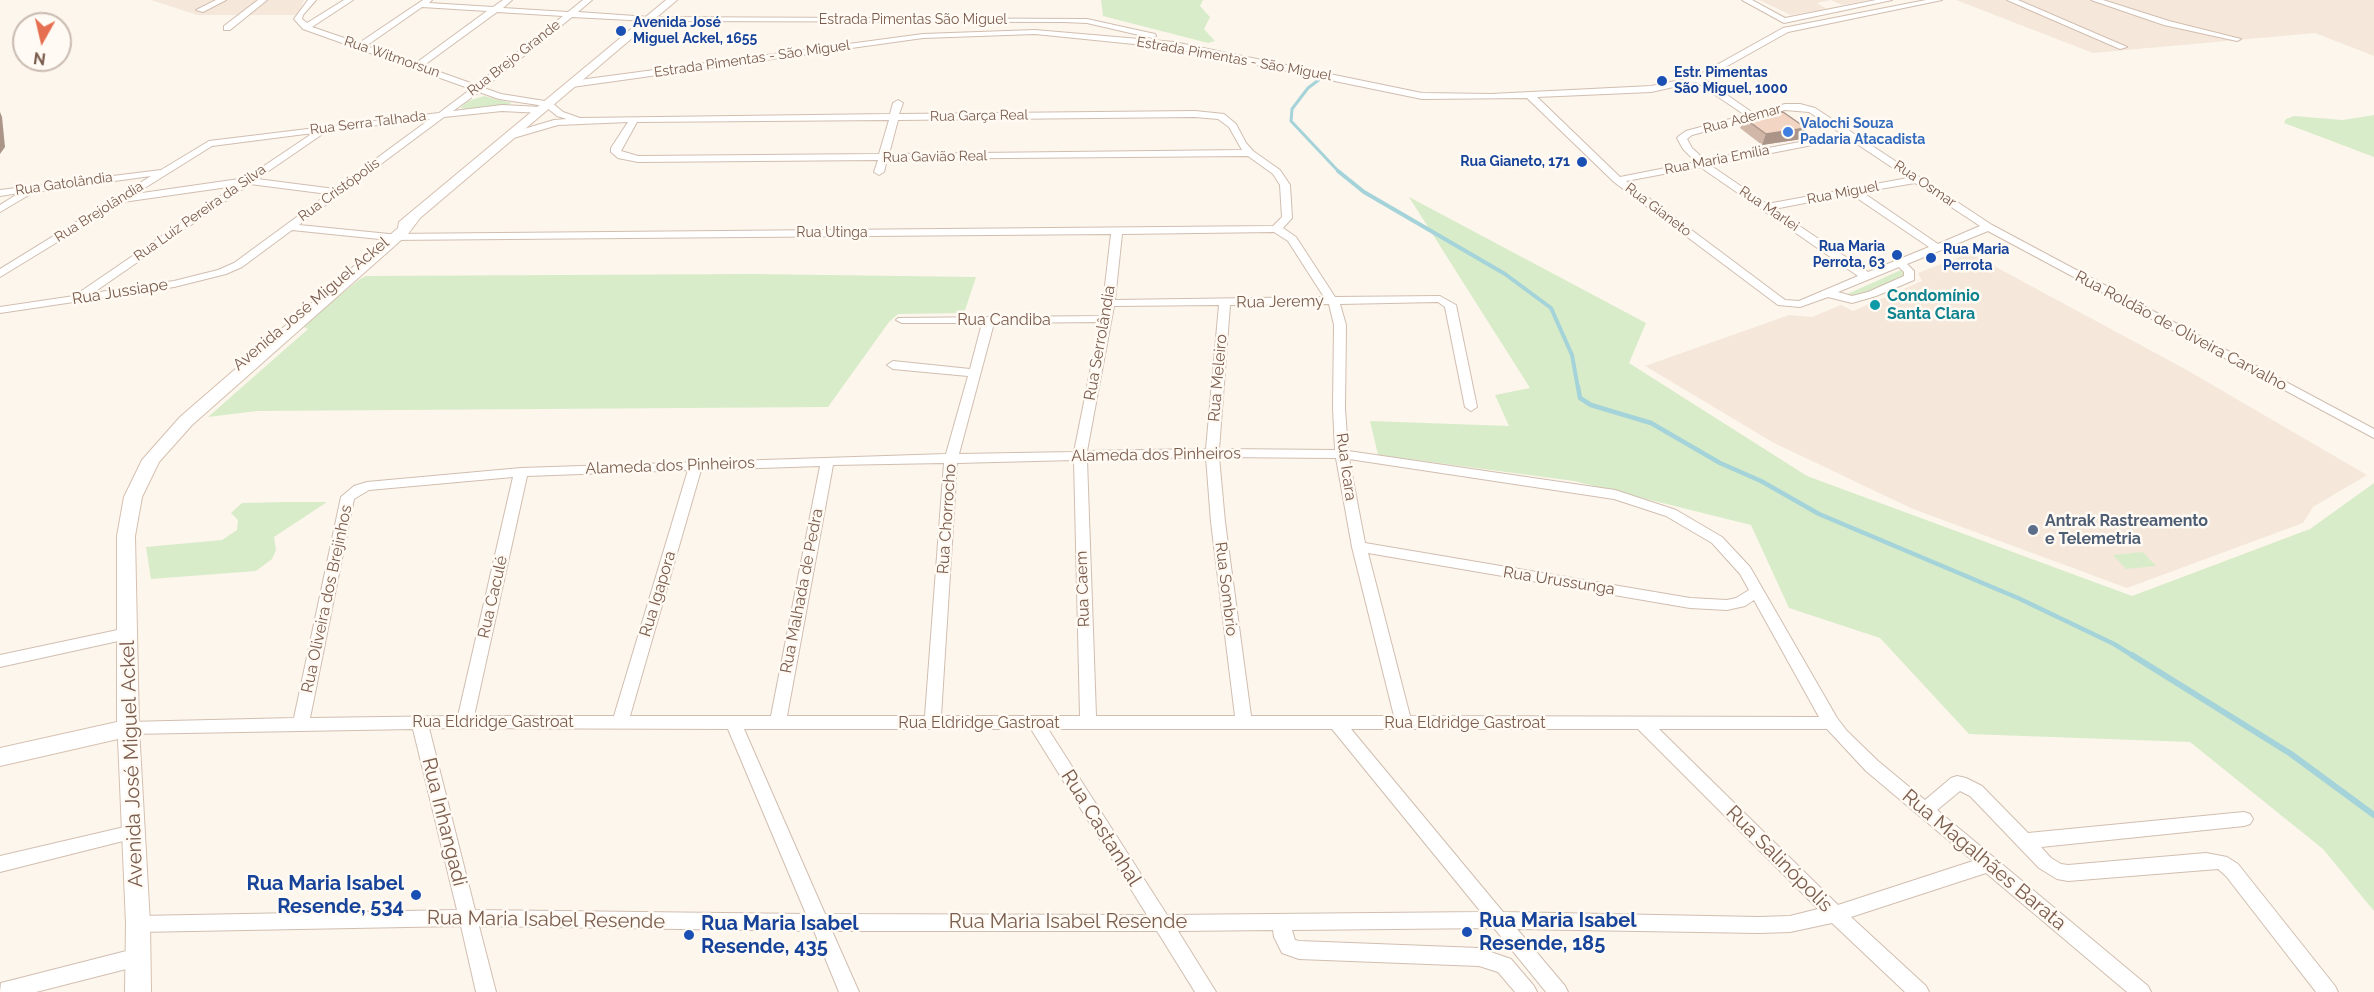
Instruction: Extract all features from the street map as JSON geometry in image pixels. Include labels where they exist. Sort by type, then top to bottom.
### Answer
[{"type":"street","points":[[200,10],[222,0]]},
{"type":"street","points":[[227,28],[263,0]]},
{"type":"street","points":[[312,0],[298,19],[306,27],[349,0]]},
{"type":"street","points":[[418,66],[508,0]]},
{"type":"street","name":"Rua Brejo Grande","points":[[440,115],[478,88],[588,0]]},
{"type":"street","name":"Avenida José Miguel Ackel","points":[[138,992],[138,924],[128,728],[126,536],[119,515],[122,492],[134,465],[153,440],[672,0]]},
{"type":"street","points":[[1746,0],[1785,25],[1938,0]]},
{"type":"street","points":[[1530,96],[1651,89],[1698,79],[1785,25],[1888,0]]},
{"type":"street","points":[[2011,0],[2122,47]]},
{"type":"street","points":[[2095,0],[2158,21],[2237,39]]},
{"type":"street","points":[[360,46],[425,3]]},
{"type":"street","name":"Estrada Pimentas São Miguel","points":[[425,3],[495,10],[649,19],[1064,20],[1126,29],[1162,39],[1174,45]]},
{"type":"street","name":"Rua Witmorsun","points":[[306,27],[478,88]]},
{"type":"street","name":"Estrada Pimentas - São Miguel","points":[[576,80],[958,33],[1058,33],[1174,45],[1416,95],[1469,98],[1530,96]]},
{"type":"street","points":[[1698,79],[1752,116]]},
{"type":"street","points":[[478,88],[545,107],[560,114],[592,120]]},
{"type":"street","name":"Rua Gianeto","points":[[1530,96],[1618,180],[1776,300],[1800,304],[1828,292]]},
{"type":"street","points":[[509,107],[518,100]]},
{"type":"street","points":[[879,172],[898,103]]},
{"type":"street","name":"Rua Serra Talhada","points":[[197,150],[228,140],[324,128],[509,107],[545,107]]},
{"type":"street","name":"Rua Ademar","points":[[1701,162],[1684,144],[1682,138],[1684,136],[1785,107],[1800,107]]},
{"type":"street","name":"Rua Osmar","points":[[1800,107],[1817,113],[1988,227]]},
{"type":"street","name":"Rua Cristópolis","points":[[238,265],[440,115]]},
{"type":"street","name":"Rua Garça Real","points":[[592,120],[1210,115],[1228,120],[1242,144],[1250,153],[1277,172],[1285,185],[1287,218],[1276,229]]},
{"type":"street","points":[[510,136],[557,122],[592,120]]},
{"type":"street","name":"Rua Gavião Real","points":[[634,120],[616,147],[616,152],[621,156],[638,159],[1250,153]]},
{"type":"street","name":"Rua Luiz Pereira da Silva","points":[[76,299],[324,128]]},
{"type":"street","name":"Rua Maria Emília","points":[[1618,180],[1701,162],[1851,135]]},
{"type":"street","name":"Rua Brejolândia","points":[[0,274],[197,150]]},
{"type":"street","name":"Rua Marlei","points":[[1701,162],[1867,277]]},
{"type":"street","name":"Rua Gatolândia","points":[[0,193],[164,171]]},
{"type":"street","name":"Rua Miguel","points":[[1768,207],[1918,179]]},
{"type":"street","points":[[119,199],[246,181],[337,192]]},
{"type":"street","points":[[0,208],[36,188]]},
{"type":"street","points":[[1853,191],[1937,248]]},
{"type":"street","name":"Rua Utinga","points":[[289,227],[393,237],[1276,229]]},
{"type":"street","points":[[1828,292],[1988,227]]},
{"type":"street","name":"Rua Roldão de Oliveira Carvalho","points":[[1988,227],[2374,434]]},
{"type":"street","name":"Rua Icara","points":[[1276,229],[1292,239],[1335,301],[1340,325],[1339,408],[1342,454],[1359,548],[1403,722]]},
{"type":"street","name":"Rua Serrolândia","points":[[1080,455],[1109,303],[1117,231]]},
{"type":"street","points":[[1828,292],[1852,300],[1872,294],[1910,278],[1909,271],[1900,263]]},
{"type":"street","name":"Rua Jussiape","points":[[0,310],[174,284],[207,277],[238,265]]},
{"type":"street","name":"Rua Jeremy","points":[[1109,303],[1440,299],[1450,305],[1471,408]]},
{"type":"street","name":"Rua Meleiro","points":[[1212,453],[1225,302]]},
{"type":"street","name":"Rua Candiba","points":[[902,320],[1106,319]]},
{"type":"street","name":"Rua Chorrocho","points":[[932,723],[951,458],[989,320]]},
{"type":"street","points":[[893,364],[974,373]]},
{"type":"street","name":"Alameda dos Pinheiros","points":[[367,486],[521,472],[696,465],[1212,453],[1342,454],[1585,490],[1647,504],[1671,513],[1717,540],[1745,571],[1831,723]]},
{"type":"street","name":"Rua Sombrio","points":[[1212,453],[1218,522],[1244,724]]},
{"type":"street","name":"Rua Caem","points":[[1080,455],[1088,723]]},
{"type":"street","name":"Rua Malhada de Pedra","points":[[778,722],[827,461]]},
{"type":"street","name":"Rua Igapora","points":[[620,722],[696,465]]},
{"type":"street","name":"Rua Caculé","points":[[465,722],[521,472]]},
{"type":"street","name":"Rua Oliveira dos Brejinhos","points":[[301,723],[348,496],[367,486]]},
{"type":"street","name":"Rua Urussunga","points":[[1359,548],[1690,603],[1727,605],[1740,603],[1757,592]]},
{"type":"street","points":[[0,661],[127,634]]},
{"type":"street","name":"Rua Eldridge Gastroat","points":[[128,728],[419,722],[1831,723]]},
{"type":"street","name":"Rua Inhangadi","points":[[419,722],[486,992]]},
{"type":"street","points":[[734,723],[849,992]]},
{"type":"street","name":"Rua Castanhal","points":[[1036,723],[1160,923],[1206,992]]},
{"type":"street","points":[[1336,723],[1496,920],[1558,992]]},
{"type":"street","name":"Rua Salinópolis","points":[[1642,723],[1835,914],[1919,992]]},
{"type":"street","name":"Rua Magalhães Barata","points":[[1831,723],[1857,752],[2141,992]]},
{"type":"street","points":[[0,757],[128,728]]},
{"type":"street","points":[[1925,810],[1957,783],[1966,785],[1977,791],[2045,863],[2057,871],[2068,873],[2206,861],[2221,862],[2232,870],[2328,992]]},
{"type":"street","points":[[2025,841],[2244,819]]},
{"type":"street","points":[[0,864],[133,832]]},
{"type":"street","name":"Rua Maria Isabel Resende","points":[[138,924],[469,918],[1160,923],[1496,920],[1790,924],[1835,914],[1989,864]]},
{"type":"street","points":[[1282,921],[1283,937],[1289,947],[1299,950],[1479,957],[1504,965],[1527,992]]},
{"type":"street","points":[[1,992],[138,957]]},
{"type":"shaded area","points":[[151,0],[304,0],[298,15],[197,15]]},
{"type":"shaded area","points":[[1759,0],[1831,0],[1817,3],[1827,9],[1791,15]]},
{"type":"shaded area","points":[[1831,0],[1869,0],[1842,5]]},
{"type":"shaded area","points":[[1956,0],[2374,0],[2374,56],[2315,33],[2093,53]]},
{"type":"shaded area","points":[[1970,253],[2185,369],[2367,475],[2313,507],[2303,523],[2127,588],[1913,509],[1774,443],[1645,366],[1789,315],[1812,317],[1841,305],[1853,311],[1922,281],[1918,273]]},
{"type":"green space","points":[[1101,0],[1203,0],[1200,6],[1210,17],[1204,29],[1215,41],[1208,43],[1103,16]]},
{"type":"green space","points":[[484,96],[512,103],[460,108],[468,101]]},
{"type":"green space","points":[[2374,115],[2374,157],[2284,123],[2286,119],[2294,116],[2343,120]]},
{"type":"green space","points":[[1409,197],[1646,323],[1629,363],[1807,476],[2132,596],[2310,529],[2374,483],[2374,911],[2323,849],[2190,742],[1969,734],[1880,638],[1789,608],[1751,525],[1574,481],[1378,455],[1370,421],[1509,426],[1495,395],[1530,388]]},
{"type":"green space","points":[[1903,269],[1904,277],[1858,298],[1843,296]]},
{"type":"green space","points":[[753,274],[976,277],[964,313],[898,314],[889,322],[828,407],[257,411],[208,417],[308,329],[304,327],[329,304],[366,276]]},
{"type":"green space","points":[[327,502],[274,537],[276,550],[272,559],[256,571],[151,579],[146,547],[222,540],[237,530],[238,520],[231,513],[242,503]]},
{"type":"green space","points":[[2143,552],[2156,566],[2126,569],[2113,555]]},
{"type":"building","points":[[1783,112],[1806,128],[1766,134],[1744,118]]},
{"type":"waterway","points":[[1320,79],[1308,88],[1292,109],[1291,121],[1338,171]]},
{"type":"waterway","points":[[1338,171],[1364,192],[1505,274],[1551,308],[1572,355],[1578,388]]},
{"type":"waterway","points":[[1578,387],[1580,398],[1591,405],[1651,423],[1720,463],[1761,481],[1819,514],[2018,598],[2114,644],[2135,657]]},
{"type":"waterway","points":[[2132,655],[2291,754],[2374,815]]},
{"type":"place","name":"Avenida José Miguel Ackel, 1655","points":[[621,31]]},
{"type":"place","name":"Estr. Pimentas São Miguel, 1000","points":[[1662,81]]},
{"type":"place","name":"Valochi Souza Padaria Atacadista","points":[[1788,132]]},
{"type":"place","name":"Rua Gianeto, 171","points":[[1582,162]]},
{"type":"place","name":"Rua Maria Perrota, 63","points":[[1897,255]]},
{"type":"place","name":"Rua Maria Perrota","points":[[1931,258]]},
{"type":"place","name":"Condomínio Santa Clara","points":[[1875,305]]},
{"type":"place","name":"Antrak Rastreamento e Telemetria","points":[[2033,530]]},
{"type":"place","name":"Rua Maria Isabel Resende, 534","points":[[416,895]]},
{"type":"place","name":"Rua Maria Isabel Resende, 185","points":[[1467,932]]},
{"type":"place","name":"Rua Maria Isabel Resende, 435","points":[[689,935]]}]
